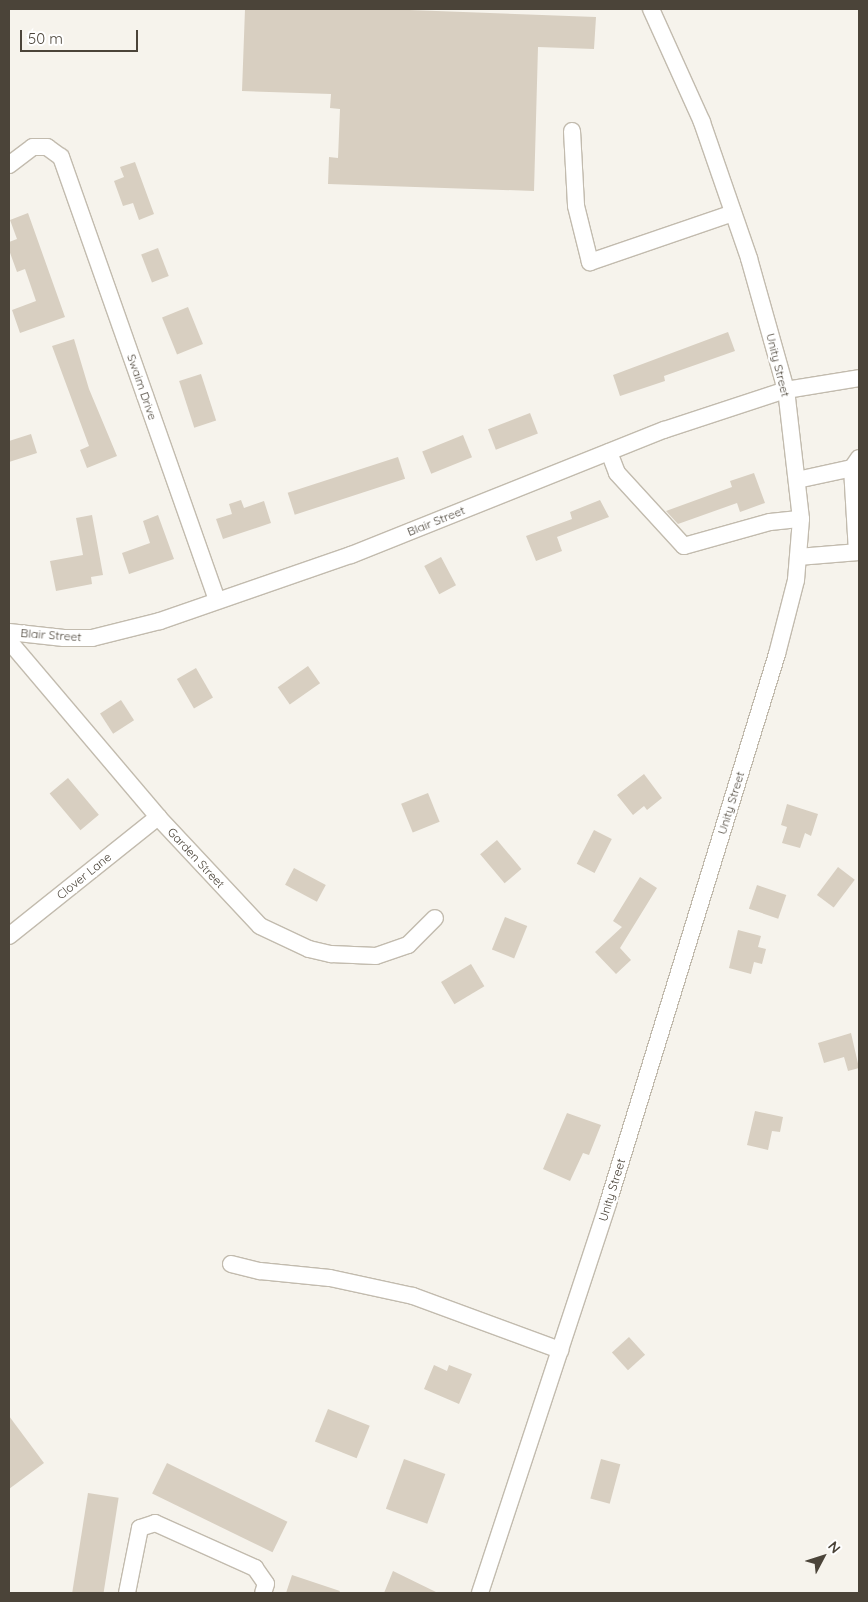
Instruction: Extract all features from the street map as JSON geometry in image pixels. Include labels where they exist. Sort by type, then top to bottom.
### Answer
[{"type":"street","name":"Unity Street","points":[[480,1593],[560,1350],[774,663],[796,580],[802,519],[786,390],[734,213],[702,122],[651,9]]},
{"type":"street","points":[[572,130],[576,206],[590,262],[734,213]]},
{"type":"street","name":"Swaim Drive","points":[[9,166],[33,147],[48,147],[61,157],[217,600]]},
{"type":"street","name":"Blair Street","points":[[9,632],[64,638],[92,638],[160,620],[351,555],[664,430],[786,390],[859,378]]},
{"type":"street","points":[[608,452],[617,473],[684,546],[770,522],[802,519]]},
{"type":"street","points":[[797,480],[855,463],[858,552],[798,557]]},
{"type":"street","name":"Garden Street","points":[[9,641],[158,817],[260,926],[284,940],[332,954],[376,956],[408,946],[435,918]]},
{"type":"street","name":"Clover Lane","points":[[9,936],[158,817]]},
{"type":"street","points":[[231,1264],[260,1272],[330,1278],[413,1296],[560,1350]]},
{"type":"street","points":[[127,1593],[140,1528],[144,1524],[155,1523],[255,1568],[266,1584],[263,1593]]},
{"type":"building","points":[[245,9],[383,9],[596,17],[594,49],[538,47],[534,191],[328,184],[329,157],[338,158],[340,109],[330,108],[331,94],[242,91]]},
{"type":"building","points":[[135,162],[154,214],[139,220],[133,203],[123,206],[114,181],[124,177],[120,167]]},
{"type":"building","points":[[28,213],[65,317],[20,333],[12,310],[36,301],[25,269],[17,272],[9,250],[9,242],[17,239],[10,220]]},
{"type":"building","points":[[158,248],[169,276],[152,282],[141,254]]},
{"type":"building","points":[[188,307],[203,344],[177,355],[162,317]]},
{"type":"building","points":[[728,332],[735,351],[664,376],[665,381],[620,396],[613,375]]},
{"type":"building","points":[[74,339],[89,389],[117,456],[87,468],[80,450],[89,446],[52,346]]},
{"type":"building","points":[[201,374],[216,421],[194,428],[179,381]]},
{"type":"building","points":[[530,413],[538,434],[496,450],[488,429]]},
{"type":"building","points":[[31,434],[37,453],[9,462],[9,441]]},
{"type":"building","points":[[463,435],[472,457],[431,474],[422,451]]},
{"type":"building","points":[[398,457],[405,479],[295,515],[288,493]]},
{"type":"building","points":[[754,473],[765,503],[740,512],[737,503],[678,524],[666,511],[732,487],[730,481]]},
{"type":"building","points":[[241,500],[244,508],[264,501],[271,523],[223,539],[216,519],[232,514],[229,504]]},
{"type":"building","points":[[600,500],[609,517],[557,537],[562,551],[536,561],[526,536],[572,519],[570,512]]},
{"type":"building","points":[[92,515],[103,575],[91,577],[92,584],[56,591],[50,561],[83,555],[76,518]]},
{"type":"building","points":[[158,515],[174,559],[129,574],[122,553],[150,543],[143,521]]},
{"type":"building","points":[[441,557],[456,585],[439,594],[424,566]]},
{"type":"building","points":[[308,666],[320,683],[290,704],[278,687]]},
{"type":"building","points":[[196,668],[213,697],[194,708],[177,679]]},
{"type":"building","points":[[121,700],[134,720],[113,734],[100,714]]},
{"type":"building","points":[[644,774],[662,798],[647,810],[644,806],[633,815],[617,795]]},
{"type":"building","points":[[68,778],[99,815],[80,830],[50,793]]},
{"type":"building","points":[[428,793],[440,822],[413,833],[401,804]]},
{"type":"building","points":[[787,804],[818,814],[811,836],[805,833],[800,848],[782,843],[787,827],[781,825]]},
{"type":"building","points":[[594,830],[612,839],[595,873],[577,864]]},
{"type":"building","points":[[497,840],[521,869],[505,883],[480,854]]},
{"type":"building","points":[[838,867],[855,880],[834,908],[817,895]]},
{"type":"building","points":[[294,868],[326,885],[317,902],[285,885]]},
{"type":"building","points":[[640,877],[657,888],[620,948],[631,960],[616,974],[595,952],[622,927],[613,921]]},
{"type":"building","points":[[757,885],[786,895],[778,919],[749,909]]},
{"type":"building","points":[[505,917],[527,926],[514,958],[492,949]]},
{"type":"building","points":[[738,930],[761,936],[758,947],[766,949],[762,964],[754,962],[751,974],[729,968]]},
{"type":"building","points":[[471,964],[484,986],[454,1004],[441,982]]},
{"type":"building","points":[[851,1033],[859,1068],[848,1071],[844,1057],[824,1063],[818,1043]]},
{"type":"building","points":[[755,1111],[783,1117],[780,1132],[772,1131],[768,1150],[747,1145]]},
{"type":"building","points":[[567,1113],[601,1125],[589,1155],[583,1153],[570,1181],[543,1169]]},
{"type":"building","points":[[629,1337],[645,1355],[628,1370],[612,1352]]},
{"type":"building","points":[[434,1365],[447,1371],[449,1365],[472,1374],[459,1404],[424,1389]]},
{"type":"building","points":[[328,1409],[370,1426],[357,1458],[315,1441]]},
{"type":"building","points":[[9,1416],[44,1463],[9,1489]]},
{"type":"building","points":[[404,1459],[445,1474],[427,1524],[386,1509]]},
{"type":"building","points":[[601,1459],[620,1464],[610,1504],[590,1499]]},
{"type":"building","points":[[167,1463],[287,1522],[273,1552],[152,1494]]},
{"type":"building","points":[[88,1493],[119,1498],[104,1593],[72,1593]]},
{"type":"building","points":[[393,1571],[438,1593],[384,1593]]},
{"type":"building","points":[[292,1575],[340,1591],[339,1593],[286,1593]]}]
